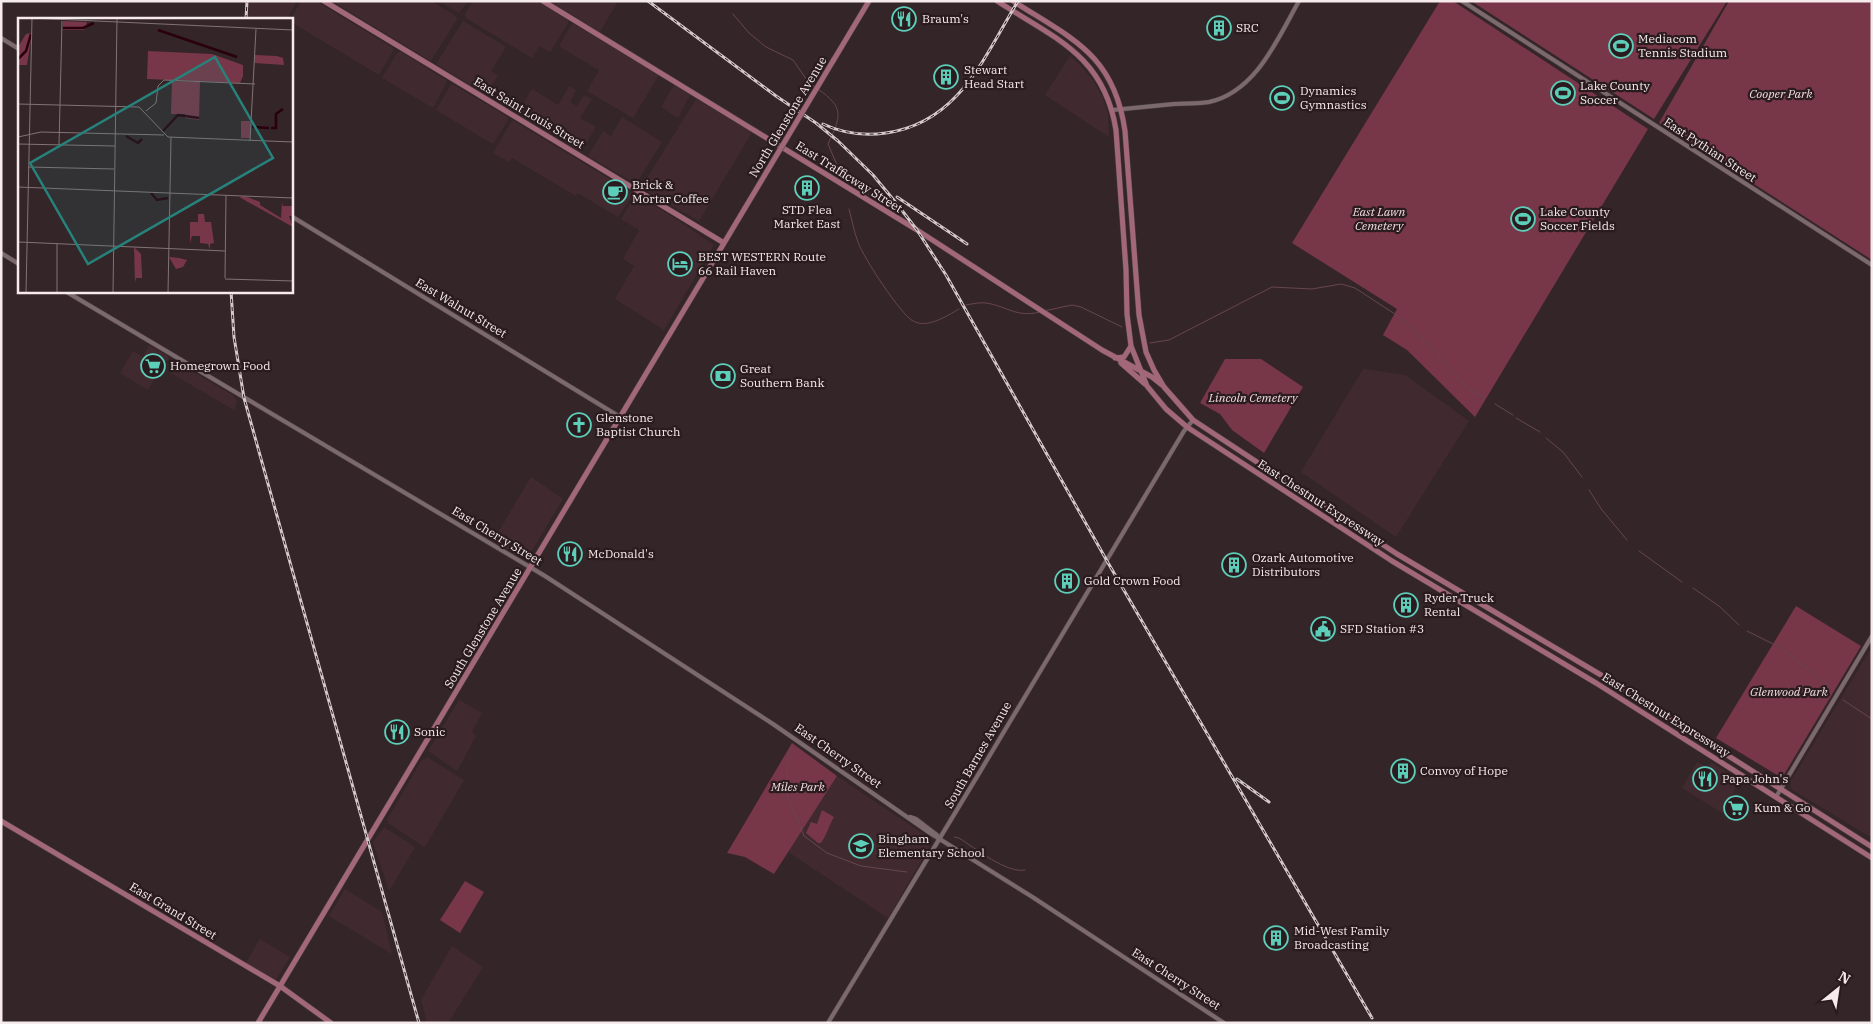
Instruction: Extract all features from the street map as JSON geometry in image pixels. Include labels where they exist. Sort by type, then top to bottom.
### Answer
[{"type":"main road","name":"East Saint Louis Street","points":[[324,1],[724,243]]},
{"type":"main road","name":"East Trafficway Street","points":[[543,1],[924,234],[1115,358],[1141,371],[1164,386]]},
{"type":"main road","name":"North Glenstone Avenue","points":[[724,243],[869,1]]},
{"type":"main road","name":"East Chestnut Expressway","points":[[997,1],[1079,56],[1101,82],[1113,110],[1121,197],[1127,314],[1131,346],[1147,386],[1166,409],[1186,427],[1392,561],[1596,683],[1872,858]]},
{"type":"main road","name":"East Chestnut Expressway","points":[[1013,1],[1071,39],[1090,54],[1110,80],[1122,109],[1141,328],[1146,352],[1164,386],[1193,420],[1397,554],[1600,675],[1872,847]]},
{"type":"main road","name":"South Glenstone Avenue","points":[[258,1023],[724,243]]},
{"type":"main road","points":[[1115,358],[1124,357],[1131,346]]},
{"type":"main road","name":"East Trafficway Street","points":[[1115,358],[1147,386]]},
{"type":"main road","name":"East Grand Street","points":[[1,821],[280,986],[331,1023]]},
{"type":"street","points":[[1113,110],[1209,102],[1225,96],[1242,85],[1256,72],[1299,1]]},
{"type":"street","name":"East Pythian Street","points":[[1462,1],[1872,265]]},
{"type":"street","points":[[1,38],[18,47]]},
{"type":"street","name":"East Walnut Street","points":[[292,217],[620,417]]},
{"type":"street","points":[[1,253],[18,263]]},
{"type":"street","name":"East Cherry Street","points":[[67,292],[531,567],[736,699],[908,817],[931,830],[940,839],[1224,1023]]},
{"type":"street","name":"South Barnes Avenue","points":[[828,1023],[1186,427],[1193,420]]},
{"type":"street","points":[[1776,797],[1872,636]]},
{"type":"shaded area","points":[[249,1],[297,1],[288,18],[248,18]]},
{"type":"shaded area","points":[[301,1],[316,1],[393,48],[393,51],[379,75],[292,23],[292,18]]},
{"type":"shaded area","points":[[332,1],[431,1],[456,16],[457,19],[431,61]]},
{"type":"shaded area","points":[[438,1],[468,1],[459,13]]},
{"type":"shaded area","points":[[473,1],[537,1],[568,20],[568,23],[550,52],[539,46],[532,58],[466,18],[465,14]]},
{"type":"shaded area","points":[[550,1],[618,1],[600,32]]},
{"type":"shaded area","points":[[463,21],[506,47],[491,71],[498,75],[486,95],[436,64]]},
{"type":"shaded area","points":[[572,24],[659,75],[633,118],[587,91],[599,70],[559,46]]},
{"type":"shaded area","points":[[400,51],[447,81],[433,108],[382,78]]},
{"type":"shaded area","points":[[1070,56],[1093,80],[1103,98],[1108,115],[1109,137],[1045,95]]},
{"type":"shaded area","points":[[451,85],[508,117],[493,144],[436,110]]},
{"type":"shaded area","points":[[674,85],[690,95],[678,118],[661,107]]},
{"type":"shaded area","points":[[569,86],[576,90],[570,102],[577,106],[584,95],[592,99],[580,118],[596,127],[581,152],[518,113],[532,89],[558,105]]},
{"type":"shaded area","points":[[696,99],[749,130],[751,134],[699,221],[643,189],[642,186]]},
{"type":"shaded area","points":[[622,117],[662,142],[636,184],[588,156],[603,131],[611,136]]},
{"type":"shaded area","points":[[514,121],[631,192],[631,197],[618,217],[578,193],[576,196],[512,158],[509,162],[493,153],[511,122]]},
{"type":"shaded area","points":[[635,196],[639,196],[714,245],[664,330],[615,299],[634,266],[623,259],[639,230],[621,219]]},
{"type":"shaded area","points":[[149,345],[168,356],[169,360],[164,362],[148,390],[120,373],[133,351],[143,357]]},
{"type":"shaded area","points":[[178,363],[234,396],[237,402],[234,410],[169,372],[174,364]]},
{"type":"shaded area","points":[[1363,369],[1405,375],[1469,421],[1396,537],[1301,472]]},
{"type":"shaded area","points":[[531,477],[563,499],[527,559],[493,541]]},
{"type":"shaded area","points":[[1872,647],[1872,838],[1791,789],[1791,781]]},
{"type":"shaded area","points":[[459,700],[482,713],[472,731],[476,736],[457,771],[428,751]]},
{"type":"shaded area","points":[[427,757],[464,780],[425,847],[389,824],[387,820],[421,761]]},
{"type":"shaded area","points":[[1697,762],[1708,768],[1711,762],[1740,780],[1722,813],[1682,788]]},
{"type":"shaded area","name":"Bingham Elementary School","points":[[837,776],[929,838],[928,849],[888,918],[788,852]]},
{"type":"shaded area","points":[[384,827],[415,847],[389,891],[373,842]]},
{"type":"shaded area","points":[[345,889],[382,912],[392,954],[329,916]]},
{"type":"shaded area","points":[[260,939],[290,957],[275,981],[245,964]]},
{"type":"shaded area","points":[[452,946],[483,967],[448,1023],[427,1023],[421,1000]]},
{"type":"green space","name":"East Lawn Cemetery","points":[[1440,1],[1453,1],[1648,129],[1475,417],[1407,350],[1383,335],[1397,309],[1292,243]]},
{"type":"green space","name":"Mediacom Tennis Stadium","points":[[1471,1],[1727,1],[1654,119]]},
{"type":"green space","name":"Cooper Park","points":[[1729,1],[1872,1],[1872,260],[1659,123]]},
{"type":"green space","name":"Lincoln Cemetery","points":[[1225,359],[1261,359],[1303,387],[1264,453],[1232,430],[1220,414],[1200,403]]},
{"type":"green space","name":"Glenwood Park","points":[[1796,606],[1861,646],[1782,778],[1716,738]]},
{"type":"green space","name":"Miles Park","points":[[792,743],[837,776],[774,874],[745,857],[727,853]]},
{"type":"green space","points":[[822,810],[834,817],[823,840],[821,843],[818,843],[806,833],[811,822],[817,824]]},
{"type":"green space","points":[[465,881],[484,892],[460,933],[440,920]]},
{"type":"waterway","points":[[733,14],[749,33],[766,47],[793,60],[809,83],[815,87]]},
{"type":"waterway","points":[[818,89],[833,102],[838,113],[836,126],[828,144],[840,172]]},
{"type":"waterway","points":[[849,209],[861,249],[883,285],[907,316],[919,323],[931,323],[959,309]]},
{"type":"waterway","points":[[1150,343],[1169,340],[1272,287],[1312,289],[1341,284],[1355,288],[1398,316],[1420,336],[1469,389],[1485,398]]},
{"type":"waterway","points":[[966,305],[984,303],[1024,314],[1040,312]]},
{"type":"waterway","points":[[1044,311],[1072,305],[1081,307],[1122,327]]},
{"type":"waterway","points":[[1495,404],[1513,415]]},
{"type":"waterway","points":[[1516,418],[1540,432]]},
{"type":"waterway","points":[[1546,438],[1563,452],[1582,477]]},
{"type":"waterway","points":[[1589,490],[1602,510],[1627,540]]},
{"type":"waterway","points":[[1639,551],[1682,582]]},
{"type":"waterway","points":[[1693,588],[1719,606],[1739,625]]},
{"type":"waterway","points":[[1747,631],[1781,648],[1832,688]]},
{"type":"waterway","points":[[1843,700],[1872,719]]},
{"type":"waterway","points":[[792,748],[788,755],[787,794],[804,836],[827,853],[861,866],[907,872]]},
{"type":"waterway","points":[[954,837],[959,838],[1000,864],[1009,868],[1025,870]]},
{"type":"railway","points":[[246,18],[247,1]]},
{"type":"railway","points":[[648,1],[838,141],[873,175],[917,230],[946,275],[1107,561],[1372,1018]]},
{"type":"railway","points":[[823,124],[846,132],[878,134],[911,127],[933,116],[951,102],[967,84],[981,65],[1018,1]]},
{"type":"railway","points":[[897,197],[967,244]]},
{"type":"railway","points":[[231,292],[234,337],[244,398],[419,1023]]},
{"type":"railway","points":[[1237,779],[1269,802]]},
{"type":"place","name":"Braum's","points":[[904,19]]},
{"type":"place","name":"SRC","points":[[1219,28]]},
{"type":"place","name":"Mediacom Tennis Stadium","points":[[1621,46]]},
{"type":"place","name":"Stewart Head Start","points":[[946,77]]},
{"type":"place","name":"Lake County Soccer","points":[[1563,93]]},
{"type":"place","name":"Dynamics Gymnastics","points":[[1282,98]]},
{"type":"place","name":"STD Flea Market East","points":[[807,188]]},
{"type":"place","name":"Brick & Mortar Coffee","points":[[615,192]]},
{"type":"place","name":"Lake County Soccer Fields","points":[[1523,219]]},
{"type":"place","name":"BEST WESTERN Route 66 Rail Haven","points":[[680,264]]},
{"type":"place","name":"Homegrown Food","points":[[153,366]]},
{"type":"place","name":"Great Southern Bank","points":[[723,376]]},
{"type":"place","name":"Glenstone Baptist Church","points":[[579,425]]},
{"type":"place","name":"McDonald's","points":[[570,554]]},
{"type":"place","name":"Ozark Automotive Distributors","points":[[1234,565]]},
{"type":"place","name":"Gold Crown Food","points":[[1067,581]]},
{"type":"place","name":"Ryder Truck Rental","points":[[1406,605]]},
{"type":"place","name":"SFD Station #3","points":[[1323,629]]},
{"type":"place","name":"Sonic","points":[[397,732]]},
{"type":"place","name":"Convoy of Hope","points":[[1403,771]]},
{"type":"place","name":"Papa John's","points":[[1705,779]]},
{"type":"place","name":"Kum & Go","points":[[1736,808]]},
{"type":"place","name":"Bingham Elementary School","points":[[861,846]]},
{"type":"place","name":"Mid-West Family Broadcasting","points":[[1276,938]]}]
